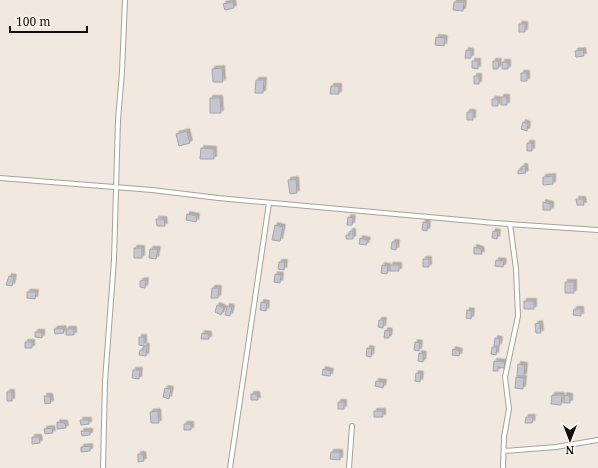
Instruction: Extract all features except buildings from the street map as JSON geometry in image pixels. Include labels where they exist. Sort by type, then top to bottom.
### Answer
[{"type":"street","points":[[103,468],[105,381],[117,187],[118,120],[125,0]]},
{"type":"street","points":[[0,178],[117,187],[510,224],[598,230]]},
{"type":"street","points":[[230,468],[269,202]]},
{"type":"street","points":[[503,468],[504,437],[509,403],[505,377],[518,316],[516,269],[510,224]]},
{"type":"street","points":[[349,468],[352,426]]},
{"type":"street","points":[[504,451],[556,447],[598,440]]}]
